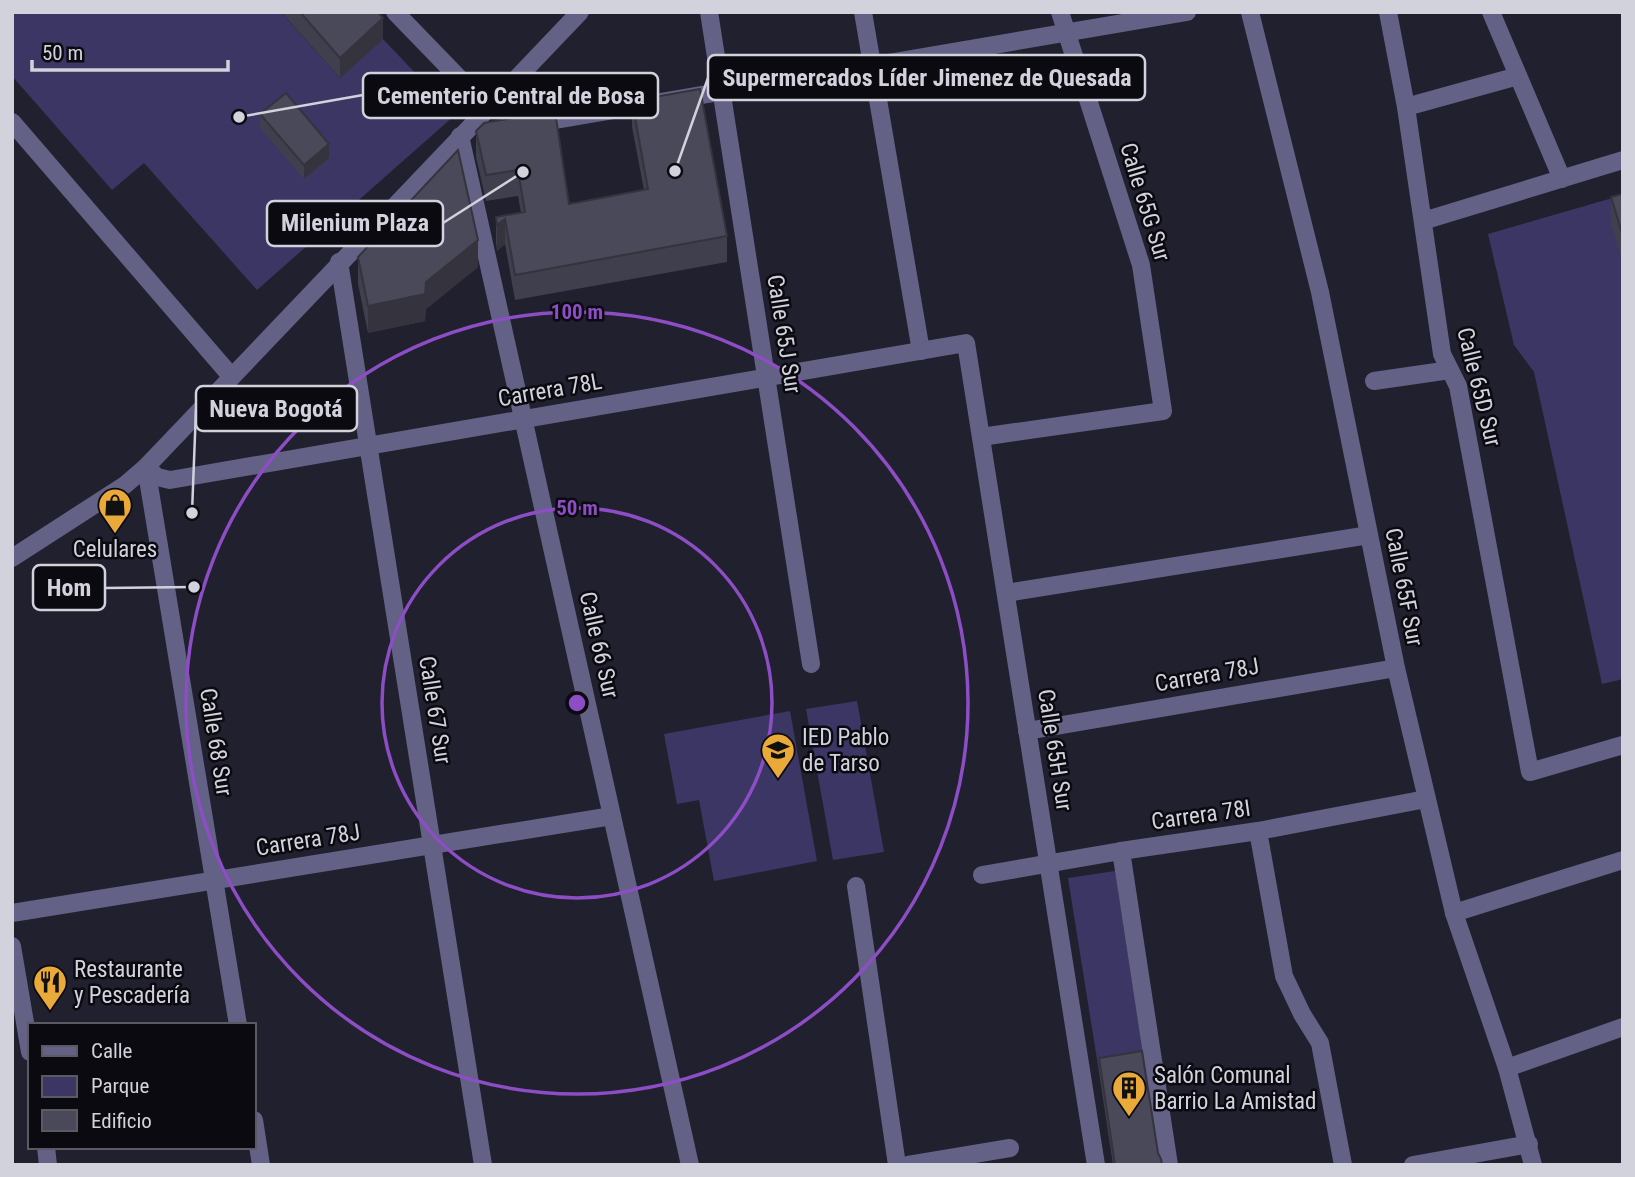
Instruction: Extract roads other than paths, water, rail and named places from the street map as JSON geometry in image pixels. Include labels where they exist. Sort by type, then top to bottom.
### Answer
[{"type":"street","points":[[396,12],[488,108]]},
{"type":"street","points":[[12,558],[125,485],[146,467],[580,12]]},
{"type":"street","name":"Calle 65J Sur","points":[[709,12],[811,664]]},
{"type":"street","points":[[863,12],[920,351]]},
{"type":"street","name":"Calle 65G Sur","points":[[981,437],[1163,411],[1141,265],[1060,12]]},
{"type":"street","points":[[517,127],[1188,12]]},
{"type":"street","name":"Calle 65F Sur","points":[[1250,12],[1320,292],[1396,668],[1426,799],[1454,913],[1507,1068],[1533,1165]]},
{"type":"street","name":"Calle 65D Sur","points":[[1388,12],[1406,107],[1442,354],[1458,386],[1530,772],[1623,745]]},
{"type":"street","points":[[1491,12],[1562,179]]},
{"type":"street","points":[[1406,107],[1518,76]]},
{"type":"street","points":[[12,122],[231,376]]},
{"type":"street","points":[[460,136],[489,132]]},
{"type":"street","name":"Calle 66 Sur","points":[[460,136],[690,1165]]},
{"type":"street","points":[[1423,221],[1623,160]]},
{"type":"street","name":"Calle 67 Sur","points":[[339,262],[483,1165]]},
{"type":"street","name":"Carrera 78L","points":[[146,467],[157,477],[170,480],[966,343]]},
{"type":"street","name":"Calle 65H Sur","points":[[966,343],[1096,1165]]},
{"type":"street","points":[[1374,381],[1450,370]]},
{"type":"street","name":"Calle 68 Sur","points":[[146,467],[238,1023]]},
{"type":"street","points":[[1006,593],[1369,536]]},
{"type":"street","name":"Carrera 78J","points":[[1027,731],[1396,668]]},
{"type":"street","name":"Carrera 78I","points":[[982,875],[1258,831],[1426,799]]},
{"type":"street","name":"Carrera 78J","points":[[12,913],[612,816]]},
{"type":"street","points":[[1258,831],[1284,976],[1302,1014],[1320,1042],[1343,1165]]},
{"type":"street","points":[[1121,851],[1169,1165]]},
{"type":"street","points":[[1454,913],[1623,860]]},
{"type":"street","points":[[856,886],[897,1165]]},
{"type":"street","points":[[12,946],[28,1040]]},
{"type":"street","points":[[1507,1068],[1623,1027]]},
{"type":"street","points":[[256,1133],[261,1165]]},
{"type":"street","points":[[1413,1165],[1529,1144]]},
{"type":"street","points":[[908,1165],[1010,1148]]},
{"type":"place","name":"Cementerio Central de Bosa","points":[[239,117]]},
{"type":"place","name":"Supermercados Líder Jimenez de Quesada","points":[[675,171]]},
{"type":"place","name":"Milenium Plaza","points":[[523,172]]},
{"type":"place","name":"Nueva Bogotá","points":[[192,513]]},
{"type":"place","name":"Celulares","points":[[115,535]]},
{"type":"place","name":"Hom","points":[[194,587]]},
{"type":"place","name":"IED Pablo de Tarso","points":[[778,780]]},
{"type":"place","name":"Restaurante y Pescadería","points":[[50,1012]]},
{"type":"place","name":"Salón Comunal Barrio La Amistad","points":[[1129,1118]]}]
